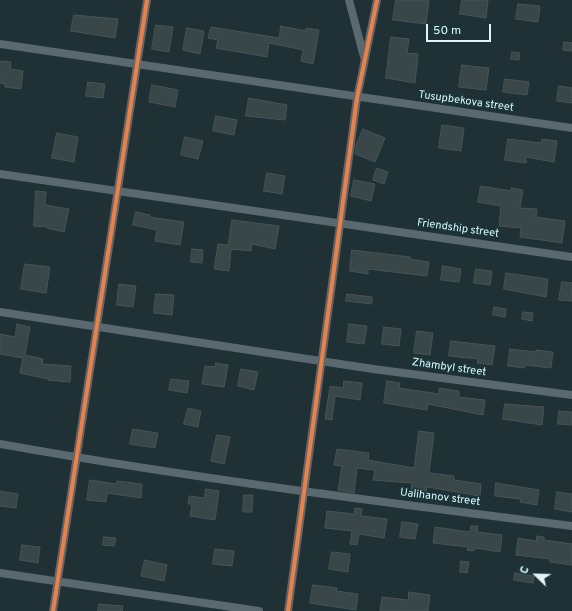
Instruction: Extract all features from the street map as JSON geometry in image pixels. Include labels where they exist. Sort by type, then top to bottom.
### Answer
[{"type":"street","points":[[53,611],[147,0]]},
{"type":"street","points":[[349,0],[365,60]]},
{"type":"street","points":[[288,611],[357,98],[377,0]]},
{"type":"street","name":"Tusupbekova street","points":[[0,44],[357,98],[572,128]]},
{"type":"street","name":"Friendship street","points":[[0,174],[572,257]]},
{"type":"street","name":"Zhambyl street","points":[[0,312],[322,361],[572,395]]},
{"type":"street","name":"Ualihanov street","points":[[0,444],[77,458],[305,492],[572,526]]},
{"type":"street","points":[[0,573],[58,580],[259,611]]},
{"type":"building","points":[[396,0],[429,0],[426,24],[393,20]]},
{"type":"building","points":[[462,0],[488,0],[486,18],[460,14]]},
{"type":"building","points":[[518,4],[540,6],[538,22],[516,19]]},
{"type":"building","points":[[74,15],[118,19],[115,38],[71,31]]},
{"type":"building","points":[[156,25],[173,27],[169,52],[152,49]]},
{"type":"building","points":[[281,26],[306,31],[306,28],[319,30],[313,64],[301,61],[303,50],[269,43],[267,57],[216,48],[218,40],[208,38],[211,27],[279,38]]},
{"type":"building","points":[[187,28],[204,31],[200,54],[183,50]]},
{"type":"building","points":[[391,37],[409,39],[407,53],[418,54],[415,83],[386,78]]},
{"type":"building","points":[[564,42],[572,43],[572,51],[563,50]]},
{"type":"building","points":[[512,52],[520,53],[519,60],[511,59]]},
{"type":"building","points":[[0,61],[11,62],[10,69],[23,71],[21,89],[5,87],[5,84],[0,83]]},
{"type":"building","points":[[462,65],[489,68],[486,90],[459,87]]},
{"type":"building","points":[[505,79],[529,82],[527,95],[503,92]]},
{"type":"building","points":[[88,82],[105,84],[103,98],[86,96]]},
{"type":"building","points":[[152,85],[178,90],[175,107],[149,102]]},
{"type":"building","points":[[559,86],[572,88],[572,103],[557,101]]},
{"type":"building","points":[[249,98],[287,105],[285,120],[246,116]]},
{"type":"building","points":[[216,116],[237,120],[234,135],[213,131]]},
{"type":"building","points":[[442,125],[464,128],[461,151],[439,148]]},
{"type":"building","points":[[363,129],[385,138],[375,162],[355,154],[356,145]]},
{"type":"building","points":[[57,133],[78,137],[74,162],[52,158]]},
{"type":"building","points":[[185,137],[203,141],[198,159],[181,155]]},
{"type":"building","points":[[508,139],[541,143],[542,139],[557,141],[554,162],[526,157],[526,163],[505,160]]},
{"type":"building","points":[[377,168],[388,172],[384,184],[373,180]]},
{"type":"building","points":[[267,173],[285,176],[282,194],[264,191]]},
{"type":"building","points":[[354,180],[375,184],[371,201],[351,196]]},
{"type":"building","points":[[481,186],[511,191],[511,188],[523,190],[520,208],[537,209],[536,217],[565,221],[562,243],[520,237],[521,228],[499,226],[501,206],[478,202]]},
{"type":"building","points":[[36,191],[46,192],[45,205],[69,209],[64,232],[47,227],[34,226]]},
{"type":"building","points":[[136,212],[150,215],[149,217],[184,222],[180,245],[155,241],[157,230],[133,225]]},
{"type":"building","points":[[232,220],[279,226],[275,249],[252,244],[251,251],[231,249],[229,271],[214,269],[218,244],[228,245]]},
{"type":"building","points":[[192,249],[203,250],[202,263],[191,262]]},
{"type":"building","points":[[352,250],[410,257],[410,259],[429,262],[427,276],[368,269],[368,274],[350,271]]},
{"type":"building","points":[[25,264],[50,267],[46,293],[21,289]]},
{"type":"building","points":[[443,266],[461,269],[459,282],[441,280]]},
{"type":"building","points":[[476,269],[492,271],[490,285],[474,283]]},
{"type":"building","points":[[506,273],[548,279],[546,297],[504,289]]},
{"type":"building","points":[[562,282],[572,283],[572,301],[559,300]]},
{"type":"building","points":[[119,284],[136,286],[133,307],[117,305]]},
{"type":"building","points":[[156,294],[174,295],[172,315],[154,313]]},
{"type":"building","points":[[347,294],[372,297],[372,304],[346,301]]},
{"type":"building","points":[[494,307],[506,309],[505,317],[493,315]]},
{"type":"building","points":[[523,312],[533,313],[532,321],[522,319]]},
{"type":"building","points":[[17,324],[30,327],[25,355],[43,359],[42,364],[71,366],[70,382],[48,380],[20,373],[23,358],[0,354],[0,334],[15,337]]},
{"type":"building","points":[[349,324],[367,326],[364,344],[347,342]]},
{"type":"building","points":[[384,327],[401,329],[399,346],[382,344]]},
{"type":"building","points":[[417,331],[433,333],[430,355],[414,353]]},
{"type":"building","points":[[451,341],[495,346],[492,365],[477,363],[478,359],[449,356]]},
{"type":"building","points":[[510,349],[553,352],[551,368],[525,365],[525,368],[508,366]]},
{"type":"building","points":[[216,363],[228,365],[224,387],[202,384],[205,366],[215,367]]},
{"type":"building","points":[[241,369],[258,372],[254,390],[238,386]]},
{"type":"building","points":[[171,379],[189,381],[187,393],[169,390]]},
{"type":"building","points":[[344,381],[362,383],[360,400],[335,396],[332,420],[325,419],[330,386],[343,388]]},
{"type":"building","points":[[387,381],[400,383],[399,388],[439,394],[439,388],[459,391],[459,397],[485,400],[483,415],[428,404],[427,410],[384,403]]},
{"type":"building","points":[[505,404],[544,407],[542,425],[503,419]]},
{"type":"building","points":[[188,408],[201,411],[198,427],[184,424]]},
{"type":"building","points":[[559,411],[572,412],[572,425],[558,424]]},
{"type":"building","points":[[133,429],[158,433],[155,448],[130,444]]},
{"type":"building","points":[[419,431],[434,433],[429,473],[454,476],[454,480],[481,484],[480,496],[427,487],[426,494],[411,492],[412,483],[373,480],[375,470],[357,468],[354,493],[338,490],[342,466],[334,465],[337,449],[369,453],[368,460],[414,468]]},
{"type":"building","points":[[217,435],[230,437],[224,464],[211,461]]},
{"type":"building","points":[[90,480],[117,484],[117,481],[142,484],[141,498],[107,493],[106,502],[87,500]]},
{"type":"building","points":[[496,483],[539,490],[537,505],[520,502],[521,499],[495,496]]},
{"type":"building","points":[[206,489],[219,491],[215,520],[190,516],[192,504],[188,504],[189,496],[204,498]]},
{"type":"building","points":[[0,491],[18,494],[16,508],[0,506]]},
{"type":"building","points":[[557,492],[572,494],[572,512],[555,509]]},
{"type":"building","points":[[244,495],[253,495],[252,512],[243,512]]},
{"type":"building","points":[[355,508],[362,509],[361,516],[387,519],[384,538],[359,534],[357,545],[350,544],[352,531],[325,528],[327,511],[354,514]]},
{"type":"building","points":[[402,522],[418,524],[415,539],[400,537]]},
{"type":"building","points":[[471,526],[478,526],[477,532],[502,535],[500,552],[475,548],[474,551],[467,550],[468,547],[433,543],[435,527],[470,532]]},
{"type":"building","points":[[537,536],[544,537],[544,540],[572,544],[572,565],[550,562],[550,559],[516,555],[518,538],[536,541]]},
{"type":"building","points":[[104,537],[116,538],[114,546],[103,545]]},
{"type":"building","points":[[22,545],[40,547],[38,563],[20,560]]},
{"type":"building","points":[[215,549],[234,551],[232,566],[213,564]]},
{"type":"building","points":[[332,552],[350,554],[348,572],[329,569]]},
{"type":"building","points":[[145,560],[167,565],[164,581],[141,576]]},
{"type":"building","points":[[461,561],[469,562],[467,573],[460,572]]},
{"type":"building","points":[[515,573],[534,576],[533,583],[514,580]]},
{"type":"building","points":[[313,585],[337,588],[336,591],[358,594],[356,610],[310,603]]},
{"type":"building","points":[[409,592],[430,595],[428,611],[380,611],[382,597],[408,600]]},
{"type":"building","points":[[99,604],[123,606],[122,611],[98,611]]},
{"type":"cycle path","points":[[53,611],[147,0]]},
{"type":"cycle path","points":[[288,611],[357,98],[377,0]]}]
